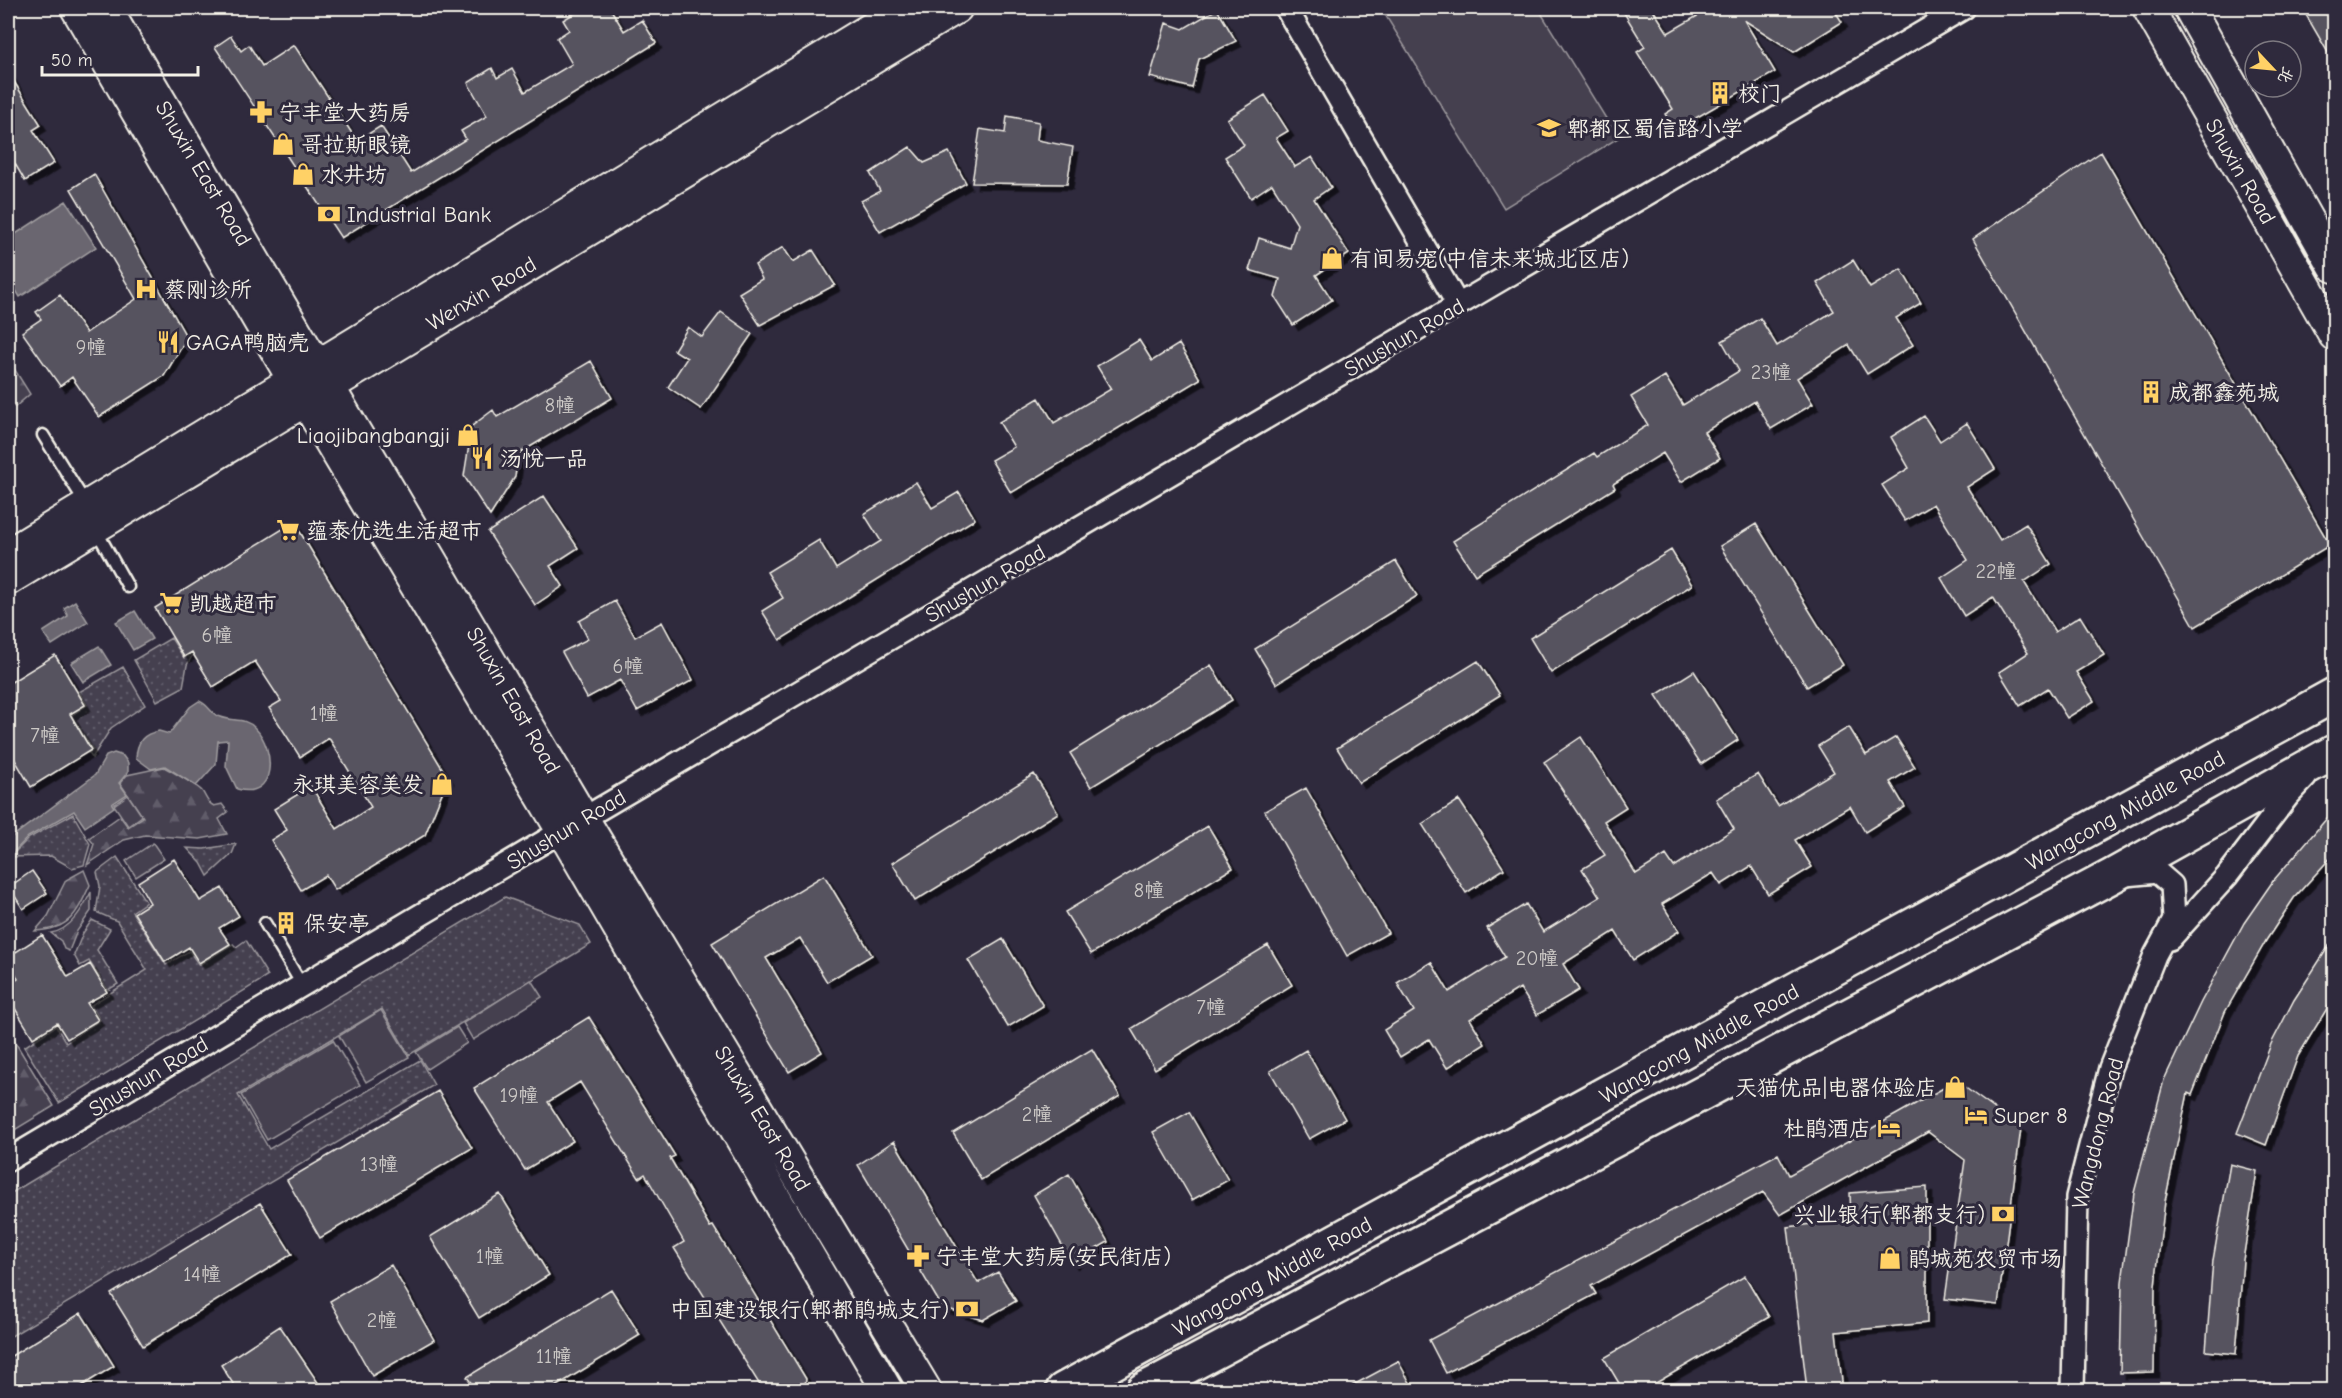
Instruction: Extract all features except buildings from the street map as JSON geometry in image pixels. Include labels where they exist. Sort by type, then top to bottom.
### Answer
[{"type":"main road","name":"Shuxin East Road","points":[[76,8],[311,383],[572,824],[926,1390]]},
{"type":"main road","name":"Shuxin East Road","points":[[106,8],[311,383]]},
{"type":"main road","points":[[8,580],[91,516],[311,383],[904,8]]},
{"type":"main road","name":"Wenxin Road","points":[[311,383],[957,8]]},
{"type":"main road","name":"Shuxin Road","points":[[2148,8],[2334,335]]},
{"type":"main road","name":"Shuxin Road","points":[[2189,8],[2334,267]]},
{"type":"main road","points":[[8,554],[91,516]]},
{"type":"main road","name":"Wangcong Middle Road","points":[[1063,1390],[2334,695]]},
{"type":"main road","name":"Wangcong Middle Road","points":[[1143,1390],[2112,876],[2332,753]]},
{"type":"main road","name":"Shuxin East Road","points":[[572,824],[886,1390]]},
{"type":"street","points":[[1286,8],[1458,305]]},
{"type":"street","name":"Shushun Road","points":[[8,1160],[572,824],[1964,8]]},
{"type":"street","name":"Wangdong Road","points":[[2155,955],[2227,876],[2288,796],[2332,753]]},
{"type":"street","name":"Wangdong Road","points":[[2073,1390],[2077,1197],[2110,1068],[2155,955],[2174,920],[2172,885],[2157,872],[2112,876]]},
{"type":"lane","points":[[43,435],[91,516],[128,587]]},
{"type":"lane","points":[[265,923],[302,985]]},
{"type":"green space","points":[[1381,8],[1538,8],[1618,138],[1504,208]]},
{"type":"green space","points":[[8,359],[30,394],[15,407],[8,402]]},
{"type":"green space","points":[[171,638],[184,658],[195,651],[187,665],[183,687],[157,701],[134,660]]},
{"type":"green space","points":[[123,667],[145,705],[111,728],[92,758],[89,753],[93,750],[71,716],[87,705],[79,692]]},
{"type":"green space","points":[[164,767],[200,789],[214,806],[222,804],[228,812],[219,819],[227,834],[200,839],[145,835],[124,840],[87,865],[94,844],[89,838],[120,816],[128,827],[143,817],[120,783],[127,775]]},
{"type":"green space","points":[[128,795],[142,816],[128,826],[114,805]]},
{"type":"green space","points":[[73,814],[90,844],[84,865],[72,868],[51,856],[10,857],[29,838]]},
{"type":"green space","points":[[153,843],[164,859],[136,877],[126,861]]},
{"type":"green space","points":[[236,844],[232,854],[208,876],[201,863],[187,848],[204,849]]},
{"type":"green space","points":[[117,857],[146,902],[132,912],[166,965],[189,951],[199,965],[233,944],[236,947],[246,940],[268,976],[59,1103],[24,1047],[56,1026],[66,1043],[100,1020],[91,1005],[147,970],[117,921],[96,912],[100,886],[97,872]]},
{"type":"green space","points":[[84,870],[90,885],[76,912],[56,927],[35,931],[48,916],[66,880]]},
{"type":"green space","points":[[91,892],[91,911],[77,931],[69,951],[64,949],[61,941],[51,933],[65,928],[70,923]]},
{"type":"green space","points":[[505,897],[580,925],[591,944],[409,1055],[382,1009],[238,1095],[269,1149],[420,1060],[434,1085],[8,1338],[8,1195]]},
{"type":"green space","points":[[92,920],[110,929],[97,950],[118,984],[108,990],[89,961],[80,966],[74,955],[83,933]]},
{"type":"green space","points":[[531,980],[542,997],[473,1040],[463,1023]]},
{"type":"green space","points":[[381,1010],[409,1057],[366,1082],[339,1036]]},
{"type":"green space","points":[[457,1027],[467,1043],[427,1069],[416,1052]]},
{"type":"green space","points":[[12,1037],[54,1106],[8,1134],[8,1040]]},
{"type":"green space","points":[[333,1040],[360,1085],[267,1140],[241,1095]]},
{"type":"shaded area","points":[[66,201],[96,247],[20,297],[8,278],[8,239]]},
{"type":"shaded area","points":[[75,601],[88,622],[52,645],[43,632],[68,616],[64,608]]},
{"type":"shaded area","points":[[135,611],[152,639],[133,650],[116,622]]},
{"type":"shaded area","points":[[99,646],[111,665],[83,682],[71,663]]},
{"type":"shaded area","points":[[199,701],[216,715],[251,724],[262,737],[267,748],[269,770],[266,780],[260,787],[250,790],[237,789],[226,766],[228,740],[218,741],[216,764],[196,786],[165,766],[151,769],[136,758],[139,743],[145,736],[159,731],[169,734],[190,707]]},
{"type":"shaded area","points":[[114,753],[123,756],[128,763],[128,772],[119,783],[127,794],[112,804],[114,807],[85,827],[74,811],[28,837],[8,858],[8,840],[95,775],[106,756]]},
{"type":"shaded area","points":[[8,894],[15,910],[8,925]]},
{"type":"place","name":"校门","points":[[1720,93]]},
{"type":"place","name":"宁丰堂大药房","points":[[261,112]]},
{"type":"place","name":"郫都区蜀信路小学","points":[[1549,128]]},
{"type":"place","name":"哥拉斯眼镜","points":[[283,144]]},
{"type":"place","name":"水井坊","points":[[303,174]]},
{"type":"place","name":"Industrial Bank","points":[[329,214]]},
{"type":"place","name":"有间易宠(中信未来城北区店)","points":[[1332,258]]},
{"type":"place","name":"蔡刚诊所","points":[[146,289]]},
{"type":"place","name":"GAGA鸭脑壳","points":[[168,342]]},
{"type":"place","name":"成都鑫苑城","points":[[2151,392]]},
{"type":"place","name":"Liaojibangbangji","points":[[468,435]]},
{"type":"place","name":"汤悦一品","points":[[482,458]]},
{"type":"place","name":"蕴泰优选生活超市","points":[[288,530]]},
{"type":"place","name":"凯越超市","points":[[171,603]]},
{"type":"place","name":"永琪美容美发","points":[[442,784]]},
{"type":"place","name":"保安亭","points":[[286,923]]},
{"type":"place","name":"天猫优品|电器体验店","points":[[1955,1087]]},
{"type":"place","name":"Super 8","points":[[1976,1115]]},
{"type":"place","name":"杜鹃酒店","points":[[1889,1128]]},
{"type":"place","name":"兴业银行(郫都支行)","points":[[2003,1214]]},
{"type":"place","name":"宁丰堂大药房(安民街店)","points":[[918,1256]]},
{"type":"place","name":"鹃城苑农贸市场","points":[[1890,1258]]},
{"type":"place","name":"中国建设银行(郫都鹃城支行)","points":[[967,1309]]}]
